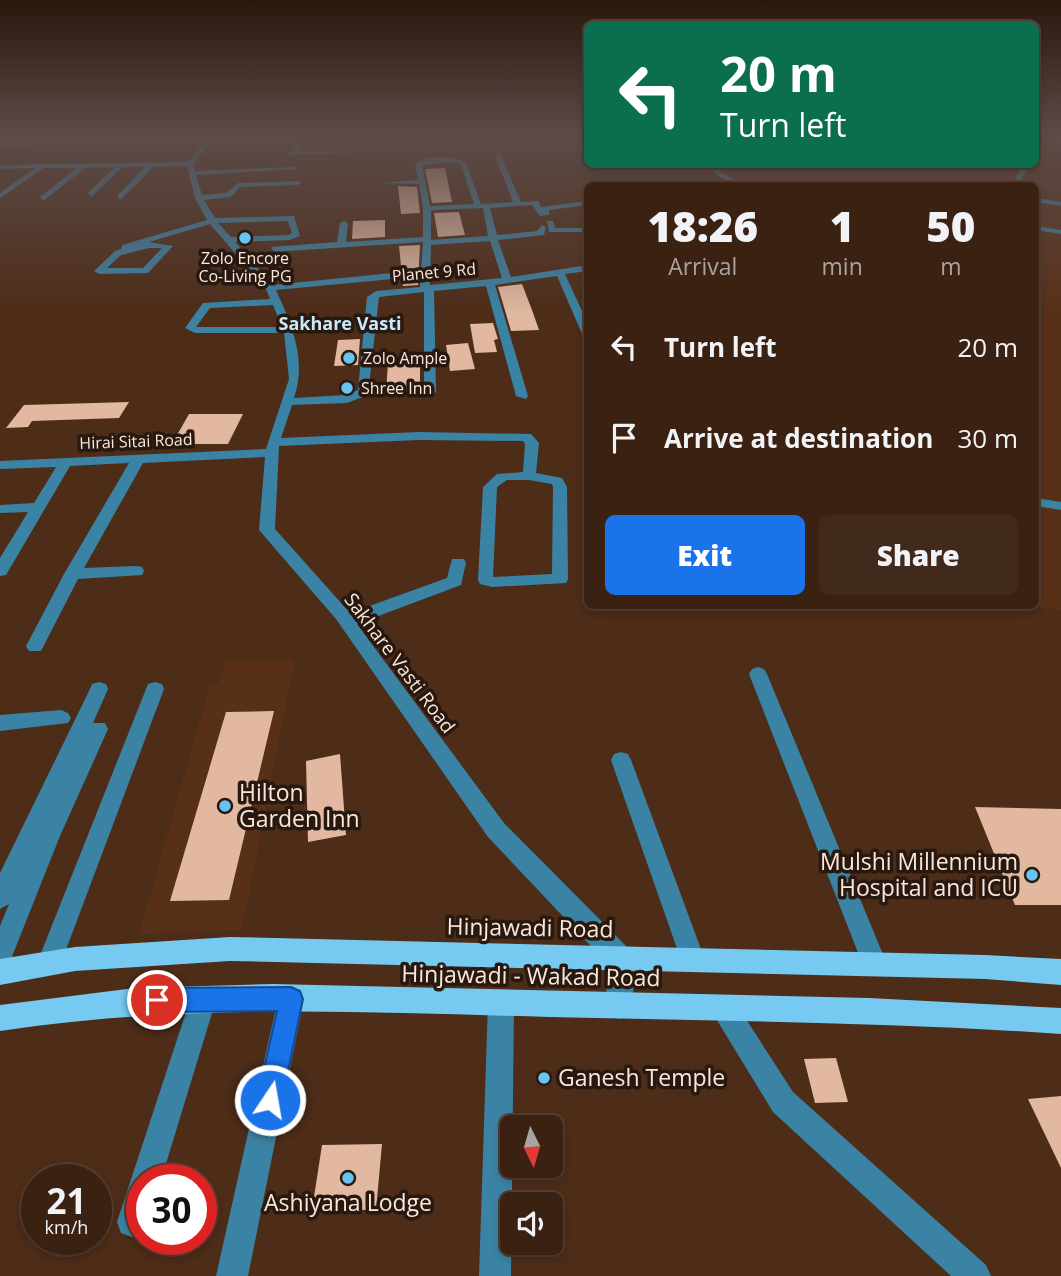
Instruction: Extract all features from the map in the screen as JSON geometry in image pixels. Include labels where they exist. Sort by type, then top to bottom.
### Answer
[{"type":"main road","name":"Hinjawadi Road","points":[[0,972],[49,963],[149,952],[230,949],[244,952],[381,952],[875,964],[1061,972]]},
{"type":"main road","name":"Hinjawadi - Wakad Road","points":[[0,1018],[86,1004],[135,1000],[291,999],[723,1008],[1002,1016],[1061,1021]]},
{"type":"street","points":[[199,198],[213,197]]},
{"type":"street","points":[[424,197],[427,208],[430,392]]},
{"type":"street","points":[[478,197],[507,280]]},
{"type":"street","points":[[515,197],[518,204]]},
{"type":"street","name":"Sakhare Vasti Road","points":[[199,198],[212,222],[239,248],[273,295],[289,330],[295,379],[273,448],[267,530],[347,621],[496,830],[620,958]]},
{"type":"street","points":[[1039,200],[1061,204]]},
{"type":"street","points":[[427,208],[535,203],[543,214],[544,208],[584,204]]},
{"type":"street","points":[[126,250],[149,245],[169,246],[145,271],[99,271],[118,253],[126,250],[125,247],[212,222],[291,218],[296,226],[297,234],[290,237],[239,248]]},
{"type":"street","points":[[341,245],[344,223]]},
{"type":"street","points":[[264,250],[493,238],[541,233],[546,225],[552,230],[584,230]]},
{"type":"street","points":[[1039,228],[1061,232]]},
{"type":"street","name":"Planet 9 Rd","points":[[288,402],[347,399],[364,392],[373,296],[381,292],[490,283],[584,269]]},
{"type":"street","points":[[560,273],[584,327]]},
{"type":"street","points":[[289,330],[190,328],[207,305],[393,276]]},
{"type":"street","points":[[490,283],[522,396]]},
{"type":"street","name":"Hirai Sitai Road","points":[[0,465],[138,459],[419,436],[526,437],[532,443],[529,476]]},
{"type":"street","points":[[35,646],[72,574],[138,459]]},
{"type":"street","points":[[0,572],[65,461]]},
{"type":"street","points":[[505,476],[529,476],[557,481],[560,488],[560,579],[486,580],[490,487],[495,479],[505,476]]},
{"type":"street","points":[[1039,502],[1061,506]]},
{"type":"street","points":[[0,509],[37,507]]},
{"type":"street","points":[[347,621],[456,581],[458,563]]},
{"type":"street","points":[[72,574],[136,571]]},
{"type":"street","points":[[758,674],[875,964]]},
{"type":"street","points":[[0,898],[99,689]]},
{"type":"street","points":[[49,963],[155,689]]},
{"type":"street","points":[[0,723],[61,718]]},
{"type":"street","points":[[0,955],[49,836],[98,729]]},
{"type":"street","points":[[621,760],[693,960]]},
{"type":"street","points":[[619,1006],[620,958]]},
{"type":"street","points":[[232,1276],[291,999]]},
{"type":"street","points":[[151,1164],[203,1000]]},
{"type":"street","points":[[495,1276],[500,1003]]},
{"type":"street","points":[[723,1008],[783,1102],[975,1276]]},
{"type":"shaded area","points":[[1039,197],[1061,197],[1061,610],[1039,608]]},
{"type":"shaded area","name":"Hilton Garden Inn","points":[[295,659],[242,930],[139,934],[210,684],[218,684],[226,660]]},
{"type":"building","points":[[399,197],[418,197],[420,213],[401,214]]},
{"type":"building","points":[[431,197],[451,197],[452,202],[432,203]]},
{"type":"building","points":[[459,212],[465,235],[438,237],[434,213]]},
{"type":"building","points":[[385,220],[385,237],[352,239],[353,221]]},
{"type":"building","points":[[420,245],[418,285],[403,286],[399,246]]},
{"type":"building","points":[[522,284],[539,330],[511,331],[498,287]]},
{"type":"building","points":[[493,323],[498,339],[494,340],[497,352],[475,353],[470,324]]},
{"type":"building","points":[[360,339],[358,365],[334,366],[338,340]]},
{"type":"building","points":[[468,343],[475,369],[450,371],[446,345]]},
{"type":"building","points":[[420,362],[420,391],[386,392],[388,363]]},
{"type":"building","points":[[129,402],[119,418],[32,421],[28,427],[6,428],[24,405]]},
{"type":"building","points":[[189,414],[243,414],[228,444],[172,444]]},
{"type":"building","name":"Hilton Garden Inn","points":[[274,711],[229,900],[170,901],[226,712]]},
{"type":"building","points":[[340,754],[346,835],[308,842],[306,761]]},
{"type":"building","name":"Mulshi Millennium Hospital and ICU","points":[[975,807],[1061,809],[1061,905],[1015,905]]},
{"type":"building","points":[[836,1058],[848,1102],[815,1103],[804,1059]]},
{"type":"building","points":[[1061,1096],[1061,1168],[1028,1099]]},
{"type":"building","name":"Ashiyana Lodge","points":[[382,1144],[376,1210],[312,1210],[322,1145]]},
{"type":"place","name":"Zolo Encore Co-Living PG","points":[[245,238]]},
{"type":"place","name":"Zolo Ample","points":[[349,358]]},
{"type":"place","name":"Shree Inn","points":[[347,388]]},
{"type":"place","name":"Hilton Garden Inn","points":[[225,806]]},
{"type":"place","name":"Mulshi Millennium Hospital and ICU","points":[[1032,875]]},
{"type":"place","name":"Ganesh Temple","points":[[544,1078]]},
{"type":"place","name":"Ashiyana Lodge","points":[[348,1178]]},
{"type":"district","name":"Sakhare Vasti","points":[[340,324]]},
{"type":"route","points":[[157,1000],[291,999],[270,1100]]}]
